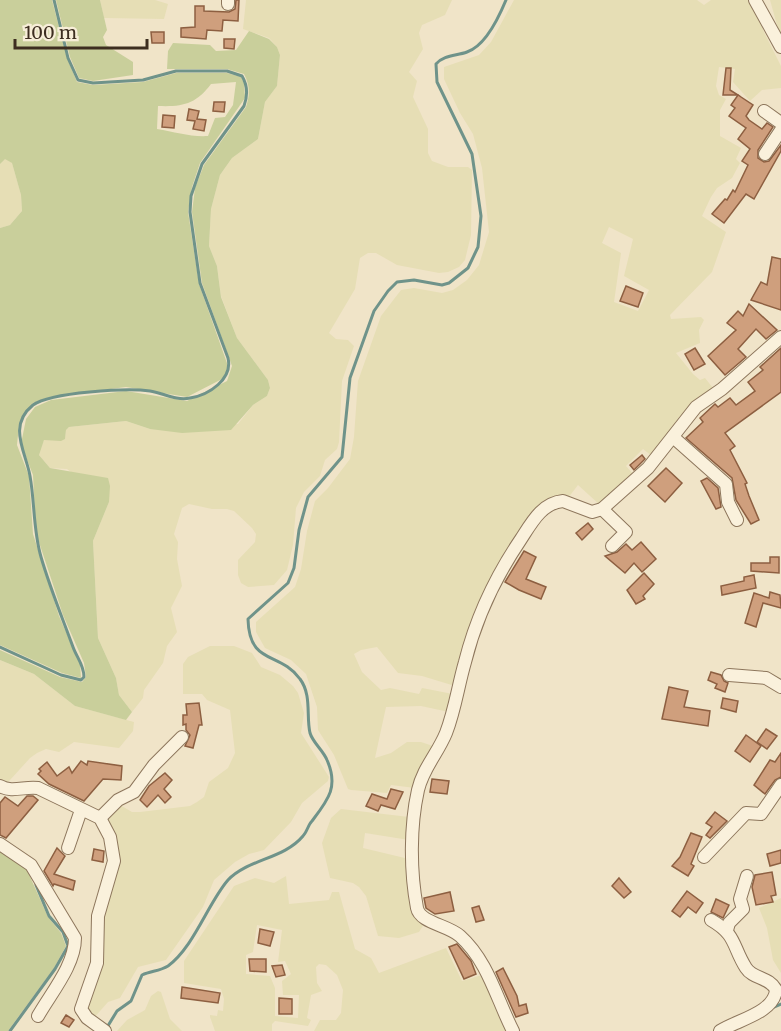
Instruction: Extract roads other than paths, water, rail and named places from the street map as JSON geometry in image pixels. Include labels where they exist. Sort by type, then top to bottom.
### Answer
[{"type":"street","points":[[755,0],[781,47]]},
{"type":"street","points":[[764,111],[781,123]]},
{"type":"street","points":[[765,154],[781,130]]},
{"type":"street","points":[[513,1031],[500,998],[472,950],[448,927],[425,920],[419,914],[414,867],[413,819],[418,788],[428,764],[445,736],[465,660],[489,594],[507,560],[535,517],[551,504],[563,501],[592,512],[602,509],[648,468],[696,407],[722,389],[781,337]]},
{"type":"street","points":[[673,437],[726,484],[728,502],[737,520]]},
{"type":"street","points":[[602,509],[626,532],[612,546]]},
{"type":"street","points":[[729,675],[766,678],[781,687]]},
{"type":"street","points":[[100,818],[118,801],[134,792],[154,765],[182,737]]},
{"type":"street","points":[[704,857],[746,813],[761,814],[781,785]]},
{"type":"street","points":[[0,786],[8,790],[29,786],[38,788],[100,818],[110,837],[114,861],[98,916],[97,963],[81,1009],[87,1018],[105,1031]]},
{"type":"street","points":[[68,848],[81,810]]},
{"type":"street","points":[[0,844],[31,865],[75,938],[75,948],[69,962],[38,1016]]},
{"type":"street","points":[[727,930],[729,923],[743,909],[740,899],[747,876]]},
{"type":"street","points":[[711,920],[727,930],[747,969],[774,986],[776,994],[759,1012],[720,1031]]},
{"type":"waterway","points":[[0,647],[61,675],[81,680],[84,677],[82,665],[52,591],[38,547],[30,476],[20,439],[21,422],[25,413],[33,405],[42,401],[90,392],[139,390],[190,398],[212,390],[223,379],[229,366],[200,283],[190,212],[191,196],[202,164],[244,106],[247,91],[244,80],[242,76],[227,71],[176,71],[143,80],[93,83],[78,80],[68,58],[54,0]]},
{"type":"waterway","points":[[106,1029],[117,1011],[131,1001],[142,975],[168,966],[186,948],[228,880],[245,868],[295,844],[330,793],[332,778],[325,756],[310,733],[304,685],[292,670],[267,656],[254,644],[248,619],[288,583],[294,568],[299,530],[308,497],[342,457],[350,378],[374,311],[397,282],[414,280],[442,285],[449,283],[468,268],[478,247],[481,216],[472,154],[437,82],[436,64],[446,57],[467,52],[480,44],[506,0]]},
{"type":"waterway","points":[[10,1031],[55,969],[68,946],[63,932],[49,916],[36,885]]},
{"type":"waterway","points":[[772,1008],[781,1004]]}]
